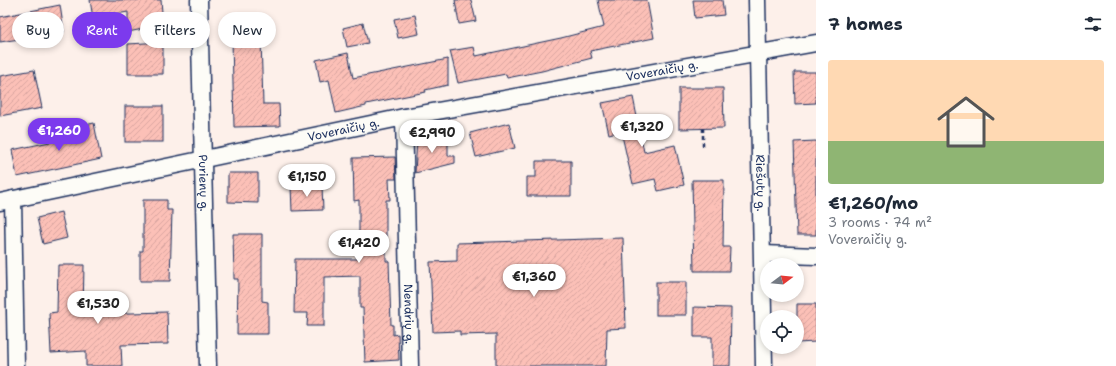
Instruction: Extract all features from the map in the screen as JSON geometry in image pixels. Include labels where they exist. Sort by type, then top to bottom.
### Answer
[{"type":"street","name":"Purienų g.","points":[[199,0],[208,366]]},
{"type":"street","name":"Riešutų g.","points":[[757,0],[764,366]]},
{"type":"street","name":"Voveraičių g.","points":[[7,201],[404,118],[758,52],[783,50],[816,43]]},
{"type":"street","name":"Nendrių g.","points":[[404,118],[410,366]]},
{"type":"street","points":[[7,201],[16,366]]},
{"type":"street","points":[[763,254],[816,256]]},
{"type":"path","points":[[703,128],[703,147]]},
{"type":"building","points":[[90,0],[161,0],[162,12],[140,12],[140,30],[132,31],[132,12],[92,12]]},
{"type":"building","points":[[455,0],[471,0],[476,21],[459,24]]},
{"type":"building","points":[[598,0],[647,0],[654,38],[590,51],[592,58],[542,71],[507,78],[506,74],[458,83],[450,51],[474,47],[476,56],[561,38],[604,27]]},
{"type":"building","points":[[693,0],[722,0],[724,15],[695,18]]},
{"type":"building","points":[[60,5],[61,12],[25,12]]},
{"type":"building","points":[[12,15],[12,40],[0,42],[0,17]]},
{"type":"building","points":[[415,15],[419,34],[398,38],[394,19]]},
{"type":"building","points":[[363,23],[368,43],[347,47],[343,28]]},
{"type":"building","points":[[140,43],[140,48],[163,48],[163,74],[128,74],[128,48],[132,48],[132,44]]},
{"type":"building","points":[[232,48],[261,48],[263,104],[279,104],[280,126],[234,127]]},
{"type":"building","points":[[348,53],[353,78],[448,59],[448,85],[425,90],[426,92],[366,104],[366,106],[336,113],[329,80],[320,82],[316,60]]},
{"type":"building","points":[[34,70],[42,108],[0,116],[0,76]]},
{"type":"building","points":[[794,72],[816,72],[816,103],[795,104]]},
{"type":"building","points":[[679,88],[723,88],[724,128],[679,129]]},
{"type":"building","points":[[633,97],[644,152],[675,145],[684,185],[658,191],[655,179],[633,184],[621,131],[609,134],[602,103]]},
{"type":"building","points":[[125,106],[163,106],[163,142],[125,142]]},
{"type":"building","points":[[94,123],[101,159],[17,177],[12,150],[64,139],[62,130]]},
{"type":"building","points":[[509,123],[515,148],[476,157],[470,133]]},
{"type":"building","points":[[417,138],[448,138],[448,156],[455,156],[455,163],[415,173]]},
{"type":"building","points":[[816,141],[816,235],[797,235],[794,142]]},
{"type":"building","points":[[395,157],[396,179],[389,179],[390,200],[386,200],[386,261],[389,261],[391,325],[393,325],[393,335],[398,334],[399,360],[365,362],[363,308],[360,308],[360,276],[324,277],[324,326],[307,326],[308,313],[294,313],[295,259],[359,259],[359,200],[354,201],[353,158]]},
{"type":"building","points":[[536,161],[571,161],[571,196],[527,196],[527,177],[536,177]]},
{"type":"building","points":[[228,173],[258,173],[258,203],[228,202]]},
{"type":"building","points":[[692,180],[724,180],[723,247],[730,247],[729,271],[694,271]]},
{"type":"building","points":[[291,186],[322,186],[323,210],[292,211]]},
{"type":"building","points":[[143,200],[167,200],[167,210],[172,210],[170,281],[140,281],[140,251],[143,251]]},
{"type":"building","points":[[61,212],[67,238],[43,244],[37,218]]},
{"type":"building","points":[[233,234],[262,234],[262,301],[268,302],[268,334],[237,334],[238,279],[234,279]]},
{"type":"building","points":[[623,238],[626,328],[607,329],[606,366],[496,366],[496,334],[460,335],[460,331],[433,332],[430,262],[457,261],[457,243]]},
{"type":"building","points":[[58,265],[84,265],[83,311],[96,311],[96,314],[167,312],[168,344],[121,345],[122,366],[86,366],[86,351],[51,353],[49,313],[57,312]]},
{"type":"building","points":[[656,282],[686,282],[686,315],[656,315]]},
{"type":"building","points":[[797,304],[816,304],[816,342],[804,343],[804,310],[797,310]]},
{"type":"building","points":[[694,307],[731,308],[730,366],[712,366],[712,337],[694,337]]}]
